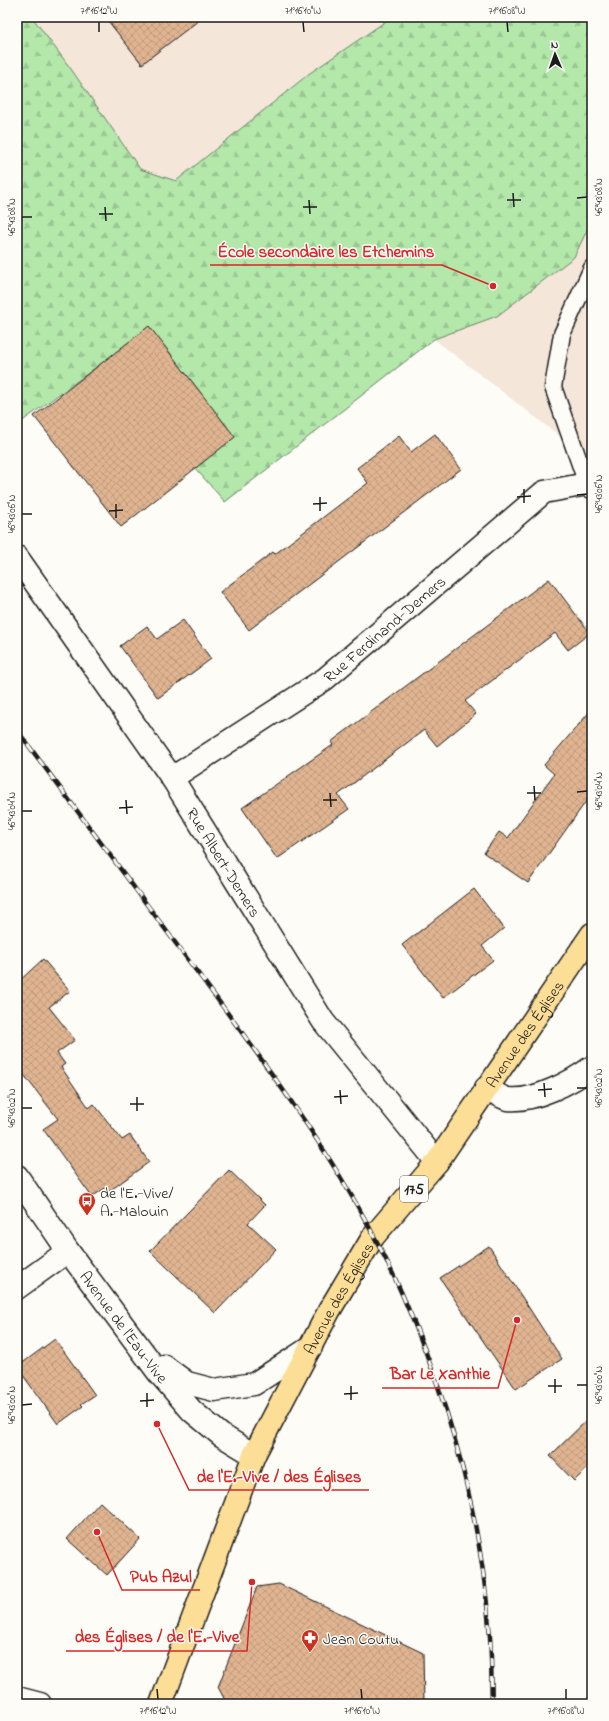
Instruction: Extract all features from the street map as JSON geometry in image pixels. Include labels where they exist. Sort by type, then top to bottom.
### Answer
[{"type":"main road","name":"Avenue des Églises","points":[[161,1704],[254,1455],[329,1311],[373,1237],[437,1162],[486,1088],[542,1011],[592,934]]},
{"type":"street","name":"Rue Ferdinand-Demers","points":[[172,778],[325,679],[544,492],[590,486]]},
{"type":"street","name":"Rue Albert-Demers","points":[[17,557],[172,778],[323,1021],[437,1162]]},
{"type":"street","points":[[486,1088],[508,1099],[542,1095],[580,1076],[592,1067]]},
{"type":"street","name":"Avenue de l'Eau-Vive","points":[[17,1176],[68,1251],[158,1372],[192,1411],[222,1435],[254,1455]]},
{"type":"street","points":[[17,1288],[68,1251]]},
{"type":"street","points":[[137,1344],[187,1383],[214,1390],[254,1384],[311,1347]]},
{"type":"street","points":[[17,1698],[40,1704]]},
{"type":"lane","points":[[590,486],[553,387],[562,334],[592,268]]},
{"type":"shaded area","points":[[17,17],[592,17],[592,461],[434,339],[151,232]]},
{"type":"green space","points":[[17,17],[32,17],[71,69],[140,169],[176,181],[310,73],[392,17],[592,17],[592,220],[574,257],[497,316],[434,339],[225,502],[102,363],[17,425]]},
{"type":"building","points":[[105,17],[203,17],[142,64]]},
{"type":"building","points":[[149,326],[235,437],[121,527],[34,416]]},
{"type":"building","points":[[435,434],[461,469],[249,630],[220,592],[273,552],[275,554],[368,483],[357,468],[399,436],[411,452]]},
{"type":"building","points":[[549,579],[590,633],[568,650],[555,633],[465,701],[476,714],[437,746],[424,730],[338,795],[349,809],[277,859],[242,808],[333,745],[331,742]]},
{"type":"building","points":[[183,620],[211,659],[158,698],[120,646],[147,626],[157,639]]},
{"type":"building","points":[[592,709],[592,793],[528,883],[484,853],[499,832],[508,838],[554,774],[544,765]]},
{"type":"building","points":[[474,889],[504,928],[482,946],[493,960],[443,998],[402,945]]},
{"type":"building","points":[[43,959],[70,991],[49,1007],[75,1040],[57,1053],[65,1064],[61,1067],[89,1108],[94,1104],[122,1140],[130,1135],[149,1162],[108,1192],[105,1188],[92,1197],[43,1129],[58,1119],[17,1066],[17,983]]},
{"type":"building","points":[[229,1170],[265,1205],[248,1223],[276,1249],[215,1313],[150,1251]]},
{"type":"building","points":[[489,1246],[562,1359],[516,1389],[440,1278]]},
{"type":"building","points":[[55,1339],[95,1395],[81,1404],[83,1406],[58,1424],[17,1367]]},
{"type":"building","points":[[592,1415],[592,1464],[574,1481],[550,1456]]},
{"type":"building","points":[[100,1502],[140,1539],[107,1575],[67,1539]]},
{"type":"building","points":[[279,1584],[423,1653],[424,1704],[227,1704],[218,1687],[257,1587]]},
{"type":"railway","points":[[17,730],[261,1058],[338,1173],[383,1253],[419,1334],[434,1374],[470,1499],[485,1583],[491,1646],[492,1704]]},
{"type":"place","name":"École secondaire les Etchemins","points":[[493,286]]},
{"type":"place","name":"de l'E.-Vive/ A.-Malouin","points":[[87,1216]]},
{"type":"place","name":"Bar Le Xanthie","points":[[517,1320]]},
{"type":"place","name":"de l'E.-Vive / des Églises","points":[[157,1424]]},
{"type":"place","name":"Pub Azul","points":[[97,1532]]},
{"type":"place","name":"des Églises / de l'E.-Vive","points":[[252,1582]]},
{"type":"place","name":"Jean Coutu","points":[[310,1653]]}]
